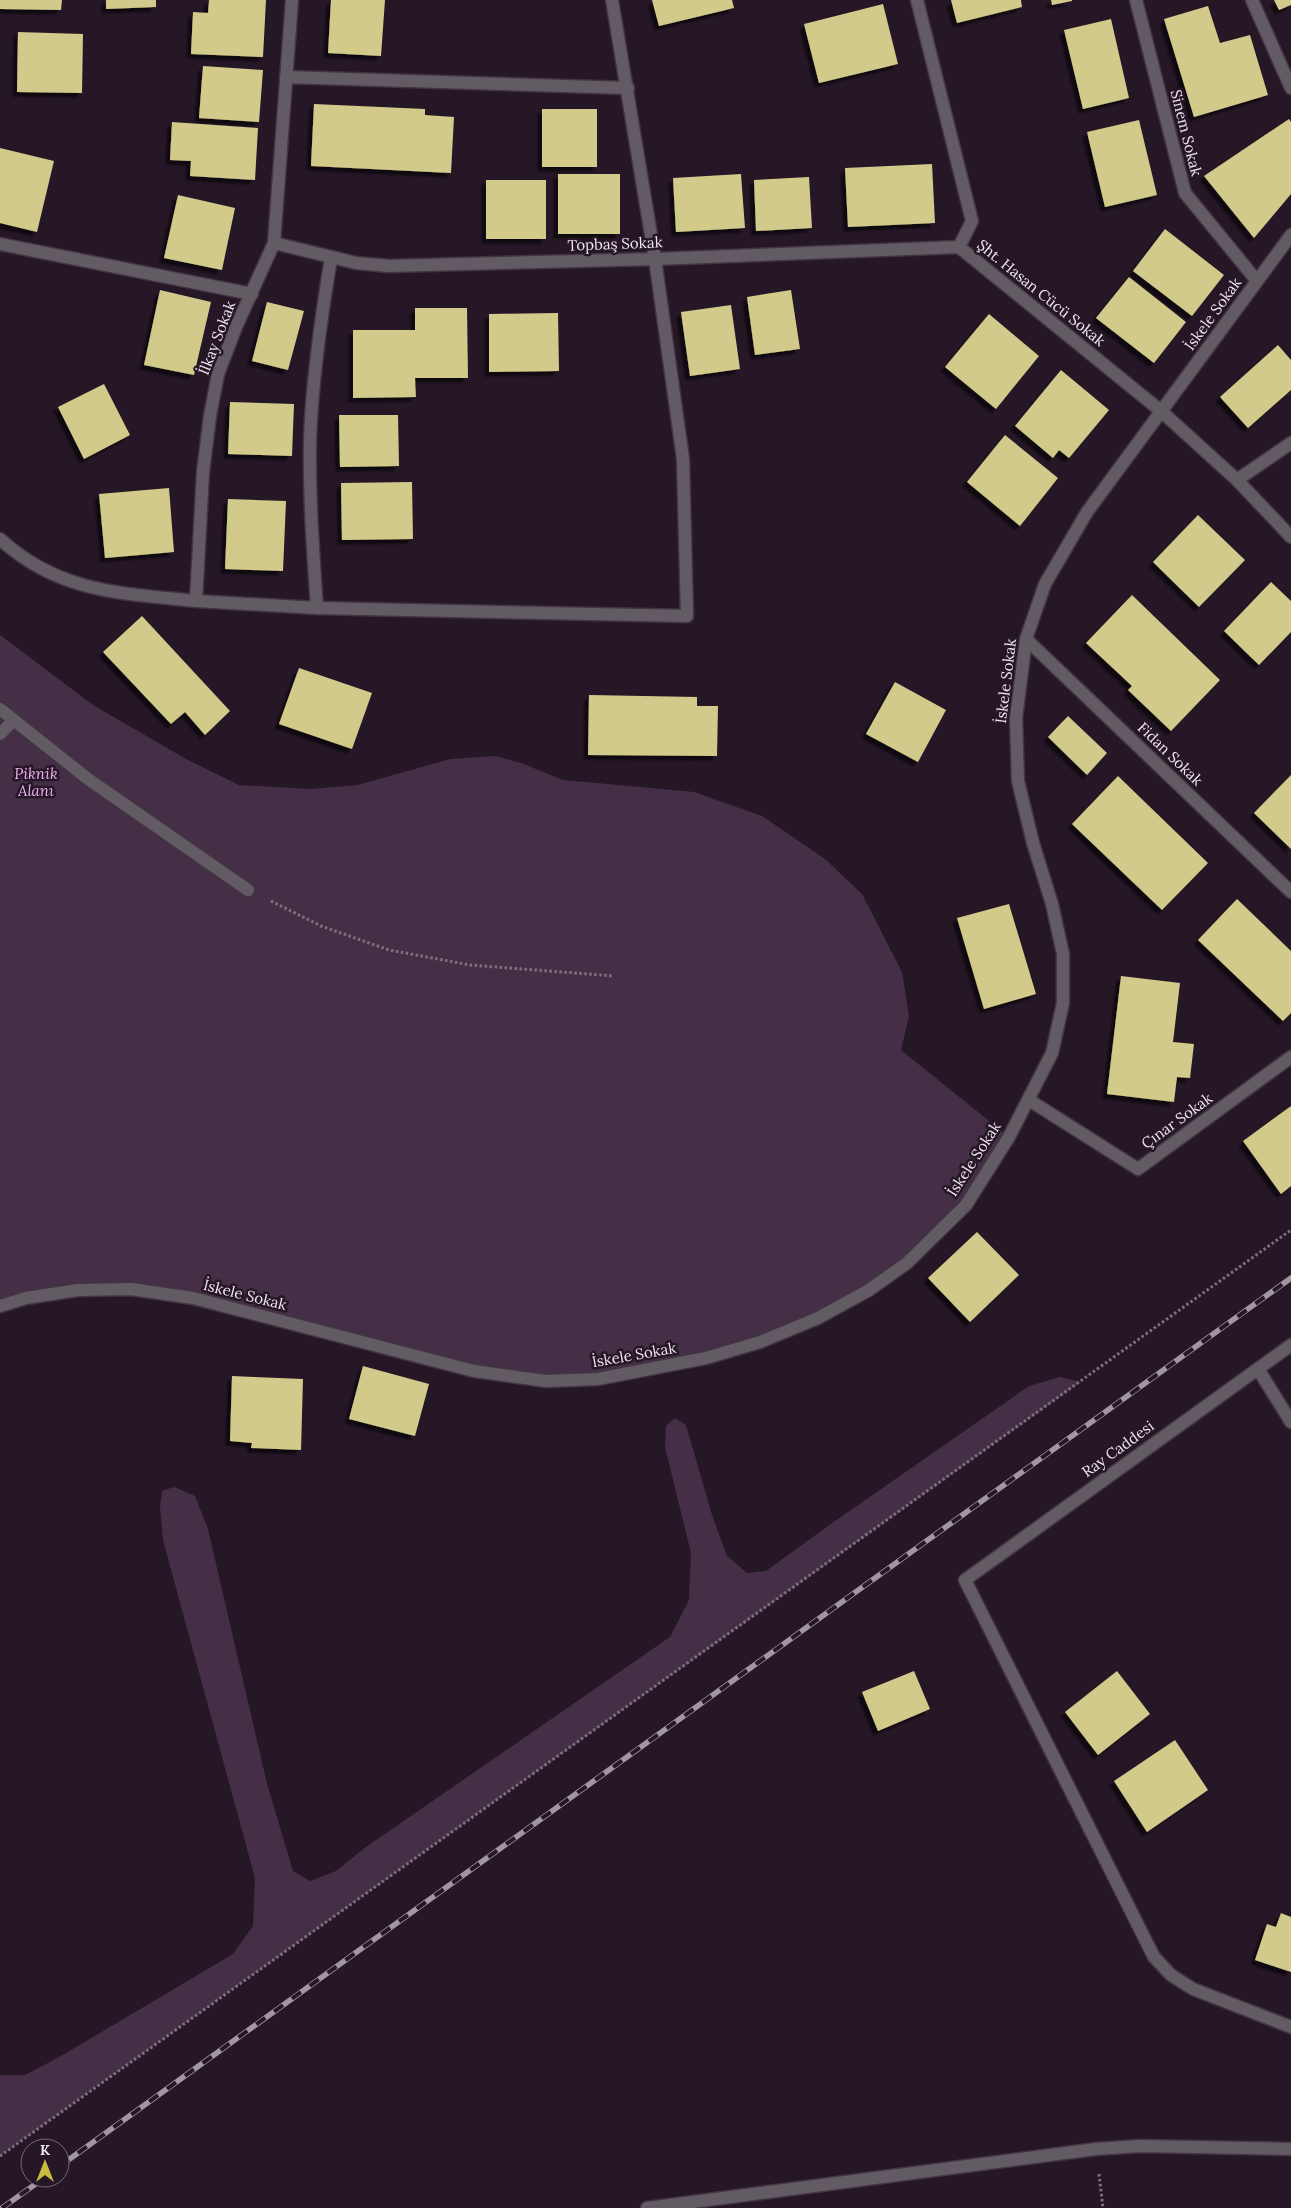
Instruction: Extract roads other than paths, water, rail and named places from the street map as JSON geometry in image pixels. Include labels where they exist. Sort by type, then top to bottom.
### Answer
[{"type":"street","name":"İlkay Sokak","points":[[196,601],[203,472],[210,416],[218,374],[274,242],[292,0]]},
{"type":"street","points":[[0,539],[17,554],[45,572],[82,585],[120,593],[196,601],[317,608],[687,616],[683,459],[655,259],[612,0]]},
{"type":"street","name":"Şht. Hasan Cücü Sokak","points":[[917,0],[972,221],[959,247],[1162,411],[1237,480],[1291,536]]},
{"type":"street","name":"Sinem Sokak","points":[[1136,0],[1184,193],[1257,281]]},
{"type":"street","points":[[1252,0],[1291,88]]},
{"type":"street","points":[[286,77],[628,88]]},
{"type":"street","name":"İskele Sokak","points":[[0,1306],[26,1298],[78,1290],[131,1289],[194,1298],[474,1371],[546,1380],[598,1379],[654,1370],[706,1358],[760,1342],[818,1318],[869,1290],[907,1263],[966,1205],[1009,1137],[1052,1053],[1063,1003],[1063,954],[1052,904],[1033,844],[1018,781],[1016,718],[1026,639],[1045,584],[1087,512],[1291,235]]},
{"type":"street","name":"Topbaş Sokak","points":[[274,242],[331,258],[356,263],[389,266],[655,259],[959,247]]},
{"type":"street","points":[[0,244],[252,294]]},
{"type":"street","points":[[317,608],[312,539],[310,439],[320,321],[331,258]]},
{"type":"street","points":[[1237,480],[1291,443]]},
{"type":"street","name":"Fidan Sokak","points":[[1026,639],[1291,892]]},
{"type":"street","points":[[0,709],[88,779],[248,890]]},
{"type":"street","points":[[0,734],[14,720]]},
{"type":"street","name":"Çınar Sokak","points":[[1028,1100],[1138,1169],[1291,1057]]},
{"type":"street","name":"Ray Caddesi","points":[[1291,1345],[965,1580],[1154,1958],[1171,1975],[1194,1990],[1291,2027]]},
{"type":"street","points":[[1258,1369],[1291,1422]]},
{"type":"street","points":[[646,2208],[1096,2149],[1140,2146],[1291,2149]]},
{"type":"railway","points":[[70,2159],[1291,1278]]},
{"type":"railway","points":[[2,2208],[30,2188]]},
{"type":"park label","name":"Piknik Alanı","points":[[36,782]]}]
